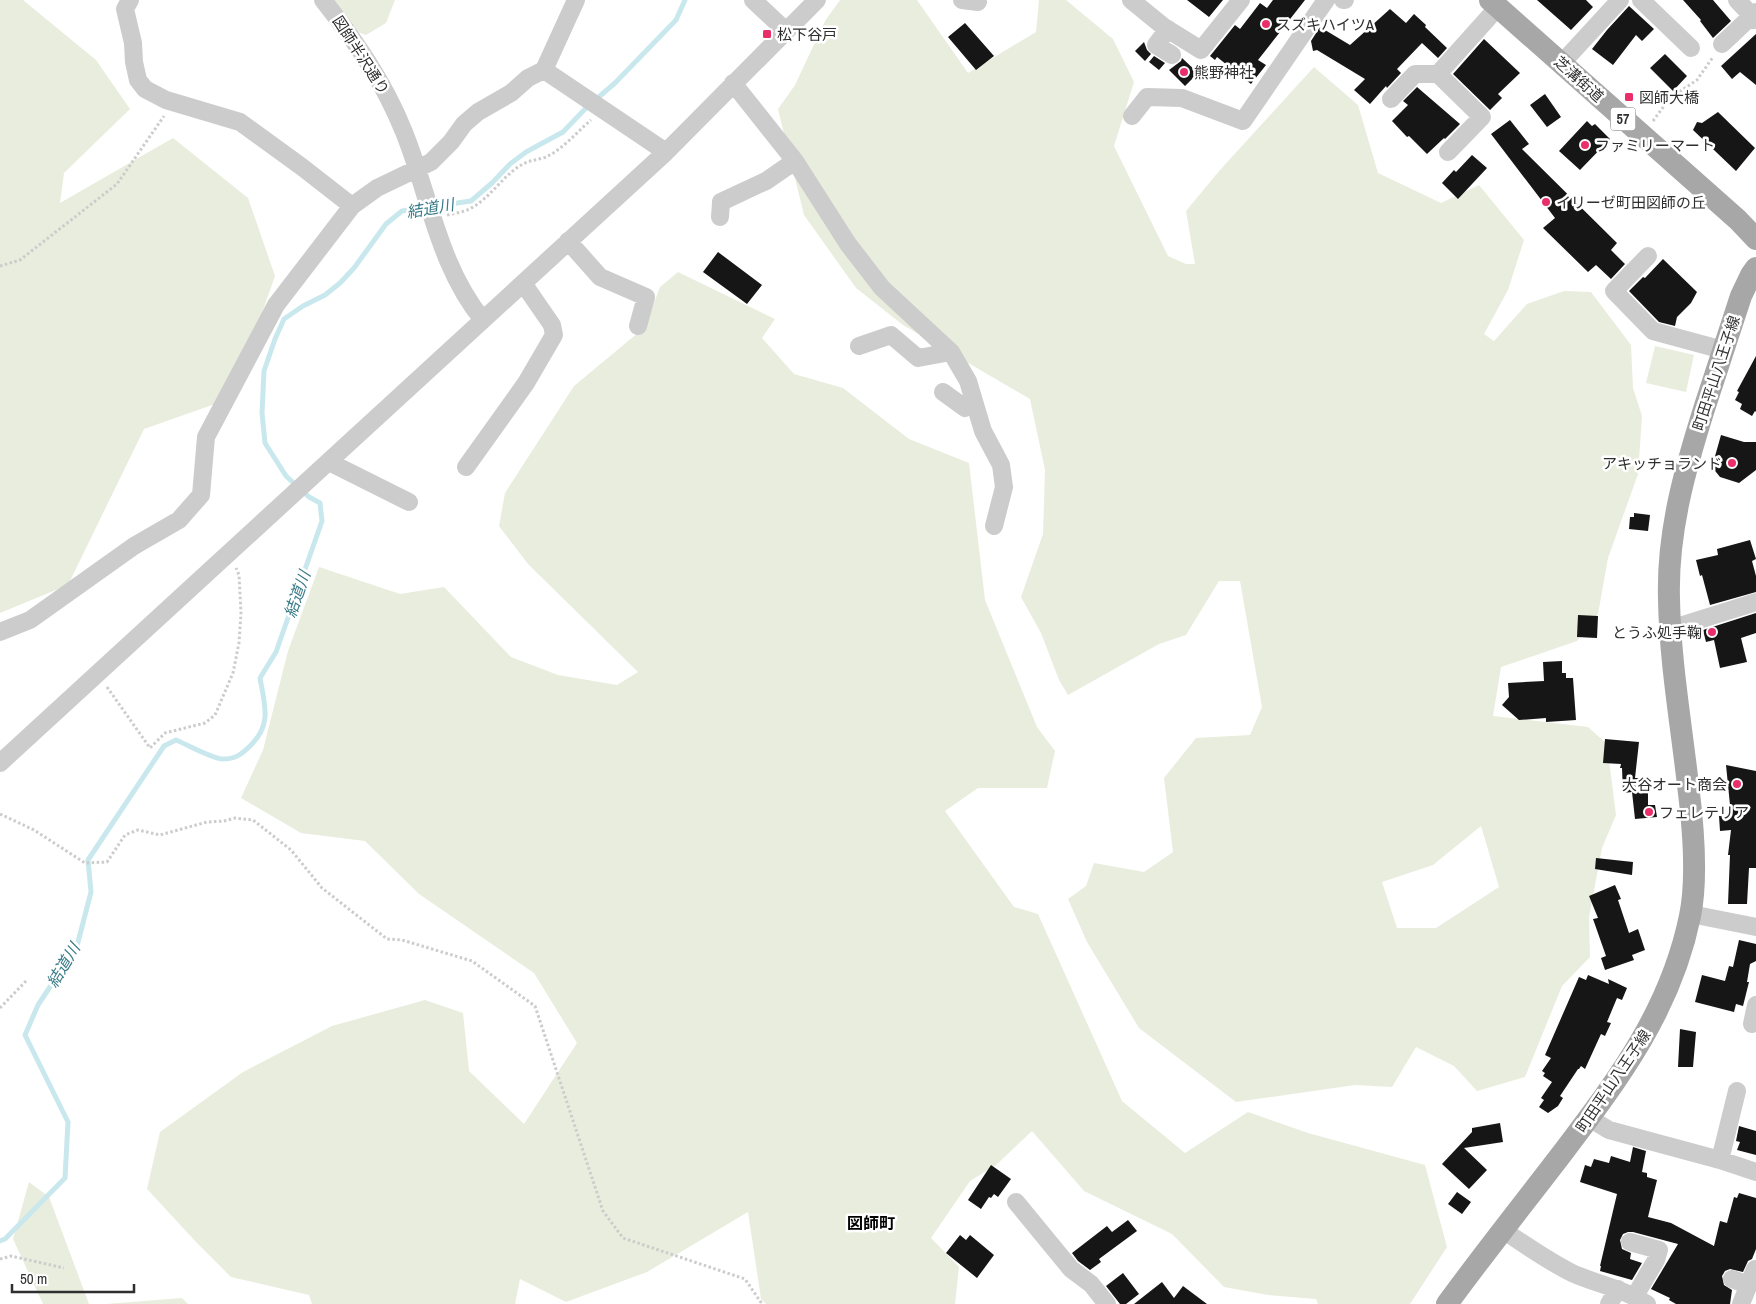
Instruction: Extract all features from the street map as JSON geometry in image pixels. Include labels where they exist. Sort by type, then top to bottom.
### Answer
[{"type":"main road","name":"芝溝街道","points":[[1494,3],[1738,220],[1756,239]]},
{"type":"main road","name":"町田平山八王子線","points":[[1453,1302],[1504,1230],[1589,1118],[1638,1048],[1652,1024],[1673,977],[1691,914],[1694,871],[1692,820],[1670,629],[1669,559],[1672,528],[1686,467],[1723,350],[1741,296],[1756,268]]},
{"type":"street","points":[[130,0],[125,9],[133,43],[134,62],[138,80],[145,89],[166,100],[240,122],[352,206]]},
{"type":"street","name":"図師半沢通り","points":[[323,0],[371,65],[385,91],[405,134],[432,216]]},
{"type":"street","points":[[0,632],[30,620],[134,546],[179,520],[202,495],[206,437],[276,305],[352,206],[377,188],[431,162],[441,153],[464,124],[478,112],[511,92],[528,78],[544,70],[576,0]]},
{"type":"street","points":[[753,0],[786,30]]},
{"type":"street","points":[[0,763],[666,152],[817,0]]},
{"type":"street","points":[[1131,0],[1168,29],[1201,50],[1241,0]]},
{"type":"street","points":[[1132,116],[1147,97],[1182,98],[1244,121],[1326,0]]},
{"type":"street","points":[[1561,64],[1620,0]]},
{"type":"street","points":[[1642,0],[1691,48]]},
{"type":"street","points":[[1722,44],[1755,16],[1737,0]]},
{"type":"street","points":[[1438,74],[1494,3]]},
{"type":"street","points":[[1168,29],[1156,45],[1172,55]]},
{"type":"street","points":[[544,70],[666,152]]},
{"type":"street","points":[[1391,99],[1415,74],[1438,74],[1482,117],[1448,152]]},
{"type":"street","points":[[734,83],[795,161],[848,244],[882,288],[951,352],[978,399],[983,431],[1001,465],[1004,487],[994,526]]},
{"type":"street","points":[[720,217],[721,202],[766,181],[795,161]]},
{"type":"street","points":[[432,216],[458,282],[466,298],[483,320]]},
{"type":"street","points":[[568,241],[600,277],[646,296],[638,326]]},
{"type":"street","points":[[1648,256],[1614,291],[1653,331],[1723,350]]},
{"type":"street","points":[[466,466],[526,383],[554,335],[552,325],[523,283]]},
{"type":"street","points":[[859,346],[892,336],[918,358],[951,352]]},
{"type":"street","points":[[943,392],[965,408],[978,399]]},
{"type":"street","points":[[329,462],[409,502]]},
{"type":"street","points":[[1670,629],[1756,602]]},
{"type":"street","points":[[1691,914],[1755,922]]},
{"type":"street","points":[[1752,1024],[1756,1005]]},
{"type":"street","points":[[1720,1160],[1737,1090]]},
{"type":"street","points":[[1589,1118],[1609,1130],[1720,1160],[1756,1172]]},
{"type":"street","points":[[1016,1202],[1071,1269],[1091,1284],[1107,1304]]},
{"type":"street","points":[[1504,1230],[1529,1248],[1572,1273],[1618,1288],[1641,1300],[1659,1250],[1630,1242]]},
{"type":"street","points":[[1741,1304],[1745,1278]]},
{"type":"street","points":[[1609,1304],[1618,1288]]},
{"type":"path","points":[[1642,136],[1670,98],[1697,80],[1722,44]]},
{"type":"path","points":[[0,266],[20,260],[117,184],[174,102]]},
{"type":"path","points":[[432,216],[462,212],[473,207],[484,199],[509,174],[524,164],[547,156],[564,145],[596,105]]},
{"type":"path","points":[[98,674],[150,748],[165,733],[205,723],[215,715],[233,672],[239,643],[241,613],[239,575],[230,552]]},
{"type":"path","points":[[0,814],[34,830],[85,863],[107,862],[125,835],[138,830],[160,835],[207,822],[235,818],[253,820],[291,850],[322,888],[387,939],[402,940],[472,961],[535,1006],[603,1211],[623,1238],[745,1279],[762,1304]]},
{"type":"path","points":[[0,1008],[27,980]]},
{"type":"path","points":[[0,1259],[11,1256],[64,1268]]},
{"type":"green space","points":[[0,0],[23,0],[96,60],[130,109],[64,173],[60,203],[173,138],[248,198],[275,276],[232,398],[144,429],[68,585],[0,613]]},
{"type":"green space","points":[[322,0],[395,0],[386,23],[366,35],[340,26]]},
{"type":"green space","points":[[840,0],[917,0],[968,73],[1036,32],[1039,0],[1066,0],[1113,39],[1134,82],[1114,146],[1168,256],[1186,264],[1195,264],[1186,211],[1220,170],[1314,67],[1358,105],[1378,173],[1441,203],[1479,185],[1524,240],[1508,290],[1484,334],[1494,341],[1527,304],[1564,291],[1591,292],[1631,345],[1633,388],[1642,416],[1638,474],[1608,558],[1598,614],[1577,641],[1501,667],[1493,716],[1588,727],[1607,744],[1616,815],[1602,848],[1589,917],[1590,957],[1562,986],[1525,1077],[1477,1091],[1454,1066],[1416,1047],[1392,1087],[1355,1085],[1236,1102],[1139,1028],[1087,942],[1068,899],[1086,886],[1094,863],[1144,872],[1173,852],[1164,778],[1196,738],[1250,735],[1262,707],[1240,581],[1219,581],[1186,635],[1159,644],[1068,695],[1059,680],[1041,633],[1021,597],[1043,534],[1045,470],[1030,399],[903,325],[856,288],[804,215],[778,109],[795,85],[825,21]],"holes":[[[1481,826],[1499,887],[1436,928],[1397,928],[1382,882],[1433,865]]]},
{"type":"green space","points":[[678,272],[775,319],[762,338],[794,374],[843,388],[909,439],[969,463],[985,600],[1037,727],[1055,751],[1047,788],[978,788],[945,811],[1014,907],[1038,914],[1122,1101],[1185,1153],[1248,1112],[1308,1133],[1425,1165],[1447,1247],[1410,1304],[1318,1304],[1316,1299],[1268,1295],[1224,1287],[1172,1234],[1084,1191],[1032,1131],[996,1165],[970,1181],[931,1238],[959,1267],[955,1304],[766,1304],[761,1299],[748,1212],[647,1272],[566,1302],[520,1279],[515,1304],[312,1304],[309,1295],[231,1277],[147,1189],[160,1132],[243,1072],[332,1026],[425,1000],[463,1013],[469,1071],[524,1124],[577,1043],[534,973],[419,894],[365,841],[301,833],[241,798],[263,750],[288,651],[319,567],[400,594],[444,587],[511,657],[558,675],[617,685],[638,672],[528,564],[499,526],[505,493],[574,386],[645,327],[660,287]]},
{"type":"green space","points":[[1655,346],[1694,355],[1686,392],[1646,383]]},
{"type":"green space","points":[[29,1182],[49,1197],[89,1304],[43,1304],[13,1239]]},
{"type":"green space","points":[[182,1298],[188,1304],[106,1304]]},
{"type":"building","points":[[1187,0],[1223,0],[1209,17]]},
{"type":"building","points":[[1273,0],[1305,0],[1258,60],[1266,65],[1251,84],[1217,57],[1215,60],[1210,56],[1235,25],[1240,29],[1260,3],[1267,8]]},
{"type":"building","points":[[1537,0],[1586,0],[1593,7],[1571,30]]},
{"type":"building","points":[[1683,0],[1713,0],[1731,21],[1713,38],[1701,20]]},
{"type":"building","points":[[1629,6],[1654,29],[1642,41],[1636,35],[1613,65],[1592,49]]},
{"type":"building","points":[[1390,9],[1406,23],[1414,14],[1447,48],[1438,58],[1422,43],[1397,69],[1401,73],[1370,104],[1354,90],[1365,79],[1317,50],[1313,51],[1311,41],[1320,27],[1350,45]]},
{"type":"building","points":[[965,23],[994,56],[976,70],[948,37]]},
{"type":"building","points":[[1756,34],[1756,85],[1740,72],[1732,79],[1721,66]]},
{"type":"building","points":[[1484,39],[1520,73],[1498,94],[1502,98],[1490,110],[1453,74]]},
{"type":"building","points":[[1144,42],[1151,54],[1145,61],[1135,51]]},
{"type":"building","points":[[1665,54],[1687,76],[1673,91],[1650,68]]},
{"type":"building","points":[[1154,56],[1165,63],[1159,70],[1149,62]]},
{"type":"building","name":"熊野神社","points":[[1182,58],[1198,73],[1185,86],[1169,70],[1181,61]]},
{"type":"building","points":[[1417,87],[1460,124],[1427,154],[1392,121],[1408,105],[1403,101]]},
{"type":"building","points":[[1545,94],[1561,117],[1547,127],[1530,105]]},
{"type":"building","points":[[1718,112],[1755,148],[1736,171],[1693,130],[1697,122],[1702,123]]},
{"type":"building","name":"イリーゼ町田図師の丘","points":[[1510,120],[1529,144],[1522,149],[1617,243],[1611,250],[1625,264],[1611,279],[1596,265],[1588,272],[1543,228],[1555,218],[1491,134]]},
{"type":"building","name":"ファミリーマート","points":[[1587,121],[1592,126],[1595,124],[1610,139],[1580,170],[1559,151]]},
{"type":"building","points":[[1472,155],[1487,168],[1458,199],[1442,183],[1454,170],[1456,172]]},
{"type":"building","points":[[718,252],[762,285],[747,304],[703,272]]},
{"type":"building","points":[[1663,259],[1697,292],[1691,303],[1677,317],[1675,326],[1659,322],[1629,291]]},
{"type":"building","points":[[1756,356],[1756,412],[1752,416],[1740,409],[1742,404],[1735,400],[1739,392],[1737,391]]},
{"type":"building","points":[[1721,435],[1744,442],[1756,442],[1756,470],[1739,483],[1720,477],[1712,467]]},
{"type":"building","points":[[1634,513],[1650,515],[1648,531],[1629,529],[1630,517],[1634,517]]},
{"type":"building","points":[[1750,540],[1756,559],[1752,561],[1756,576],[1756,592],[1710,605],[1696,560],[1718,555],[1717,549]]},
{"type":"building","points":[[1756,613],[1756,633],[1741,638],[1747,662],[1720,668],[1714,640],[1706,642],[1703,630]]},
{"type":"building","points":[[1578,615],[1598,616],[1597,638],[1577,637]]},
{"type":"building","points":[[1562,661],[1562,673],[1566,673],[1566,678],[1573,678],[1576,720],[1546,722],[1546,718],[1519,720],[1502,705],[1509,697],[1508,683],[1544,681],[1543,662]]},
{"type":"building","points":[[1605,739],[1639,742],[1635,778],[1648,778],[1648,805],[1655,805],[1657,817],[1635,819],[1632,792],[1623,793],[1621,764],[1603,763]]},
{"type":"building","points":[[1726,765],[1756,771],[1756,868],[1749,868],[1747,904],[1728,904],[1730,855],[1728,855],[1731,830],[1720,831],[1719,816],[1731,815]]},
{"type":"building","points":[[1596,858],[1633,862],[1632,875],[1595,869]]},
{"type":"building","points":[[1615,885],[1621,899],[1618,900],[1629,933],[1638,929],[1645,950],[1632,955],[1634,960],[1605,970],[1601,958],[1606,956],[1593,919],[1598,918],[1589,896]]},
{"type":"building","points":[[1739,940],[1756,944],[1756,961],[1750,964],[1747,982],[1749,982],[1743,1006],[1736,1004],[1734,1012],[1695,1002],[1702,975],[1725,981],[1729,966],[1733,967]]},
{"type":"building","points":[[1588,975],[1609,984],[1608,979],[1627,988],[1622,1000],[1617,998],[1607,1022],[1611,1023],[1605,1036],[1601,1034],[1585,1069],[1581,1066],[1578,1069],[1560,1096],[1563,1098],[1558,1106],[1548,1113],[1539,1107],[1544,1100],[1541,1098],[1552,1082],[1543,1076],[1545,1073],[1542,1071],[1551,1058],[1545,1055],[1579,977],[1586,980]]},
{"type":"building","points":[[1680,1029],[1696,1032],[1693,1067],[1678,1067]]},
{"type":"building","points":[[1500,1123],[1503,1142],[1464,1148],[1487,1170],[1469,1189],[1442,1164],[1472,1132],[1472,1128]]},
{"type":"building","points":[[1739,1126],[1756,1131],[1756,1155],[1737,1150],[1740,1142],[1736,1141]]},
{"type":"building","points":[[1633,1147],[1646,1151],[1642,1172],[1647,1173],[1647,1177],[1657,1180],[1648,1217],[1671,1223],[1714,1246],[1720,1221],[1727,1223],[1734,1197],[1737,1198],[1739,1193],[1756,1198],[1756,1249],[1752,1259],[1748,1261],[1743,1272],[1730,1269],[1725,1271],[1722,1276],[1724,1285],[1732,1290],[1730,1304],[1676,1304],[1669,1300],[1670,1298],[1651,1289],[1678,1244],[1633,1232],[1623,1234],[1620,1240],[1622,1249],[1631,1253],[1630,1259],[1642,1263],[1632,1280],[1600,1271],[1617,1194],[1580,1182],[1585,1165],[1591,1167],[1594,1159],[1609,1163],[1611,1156],[1630,1162]]},
{"type":"building","points":[[991,1165],[1011,1179],[998,1197],[994,1194],[991,1198],[989,1197],[981,1209],[968,1200]]},
{"type":"building","points":[[1457,1192],[1471,1202],[1462,1214],[1448,1204]]},
{"type":"building","points":[[1128,1220],[1137,1231],[1099,1259],[1101,1262],[1090,1270],[1078,1261],[1072,1253],[1107,1226],[1112,1232]]},
{"type":"building","points":[[960,1235],[966,1240],[970,1235],[994,1255],[977,1278],[946,1253]]},
{"type":"building","points":[[1123,1273],[1139,1294],[1126,1304],[1120,1304],[1106,1286]]},
{"type":"building","points":[[1162,1282],[1174,1298],[1183,1286],[1207,1304],[1134,1304]]},
{"type":"waterway","name":"結道川","points":[[0,1241],[5,1239],[65,1178],[68,1122],[25,1035],[38,1005],[77,946],[91,892],[88,860],[164,746],[176,740],[213,757],[231,758],[241,754],[250,746],[262,730],[265,706],[260,678],[276,652],[322,521],[320,503],[309,497],[286,476],[265,443],[262,413],[264,371],[284,319],[303,306],[325,295],[340,283],[354,268],[386,224],[402,211],[471,201],[510,164],[526,152],[563,132],[586,108],[615,83],[676,20],[685,0]]},
{"type":"place","name":"スズキハイツA","points":[[1266,24]]},
{"type":"place","name":"松下谷戸","points":[[767,34]]},
{"type":"place","name":"熊野神社","points":[[1184,72]]},
{"type":"place","name":"図師大橋","points":[[1629,97]]},
{"type":"place","name":"ファミリーマート","points":[[1585,145]]},
{"type":"place","name":"イリーゼ町田図師の丘","points":[[1546,202]]},
{"type":"place","name":"アキッチョランド","points":[[1732,463]]},
{"type":"place","name":"とうふ処手鞠","points":[[1712,632]]},
{"type":"place","name":"大谷オート商会","points":[[1737,784]]},
{"type":"place","name":"フェレテリア","points":[[1649,812]]},
{"type":"district","name":"図師町","points":[[871,1223]]}]
